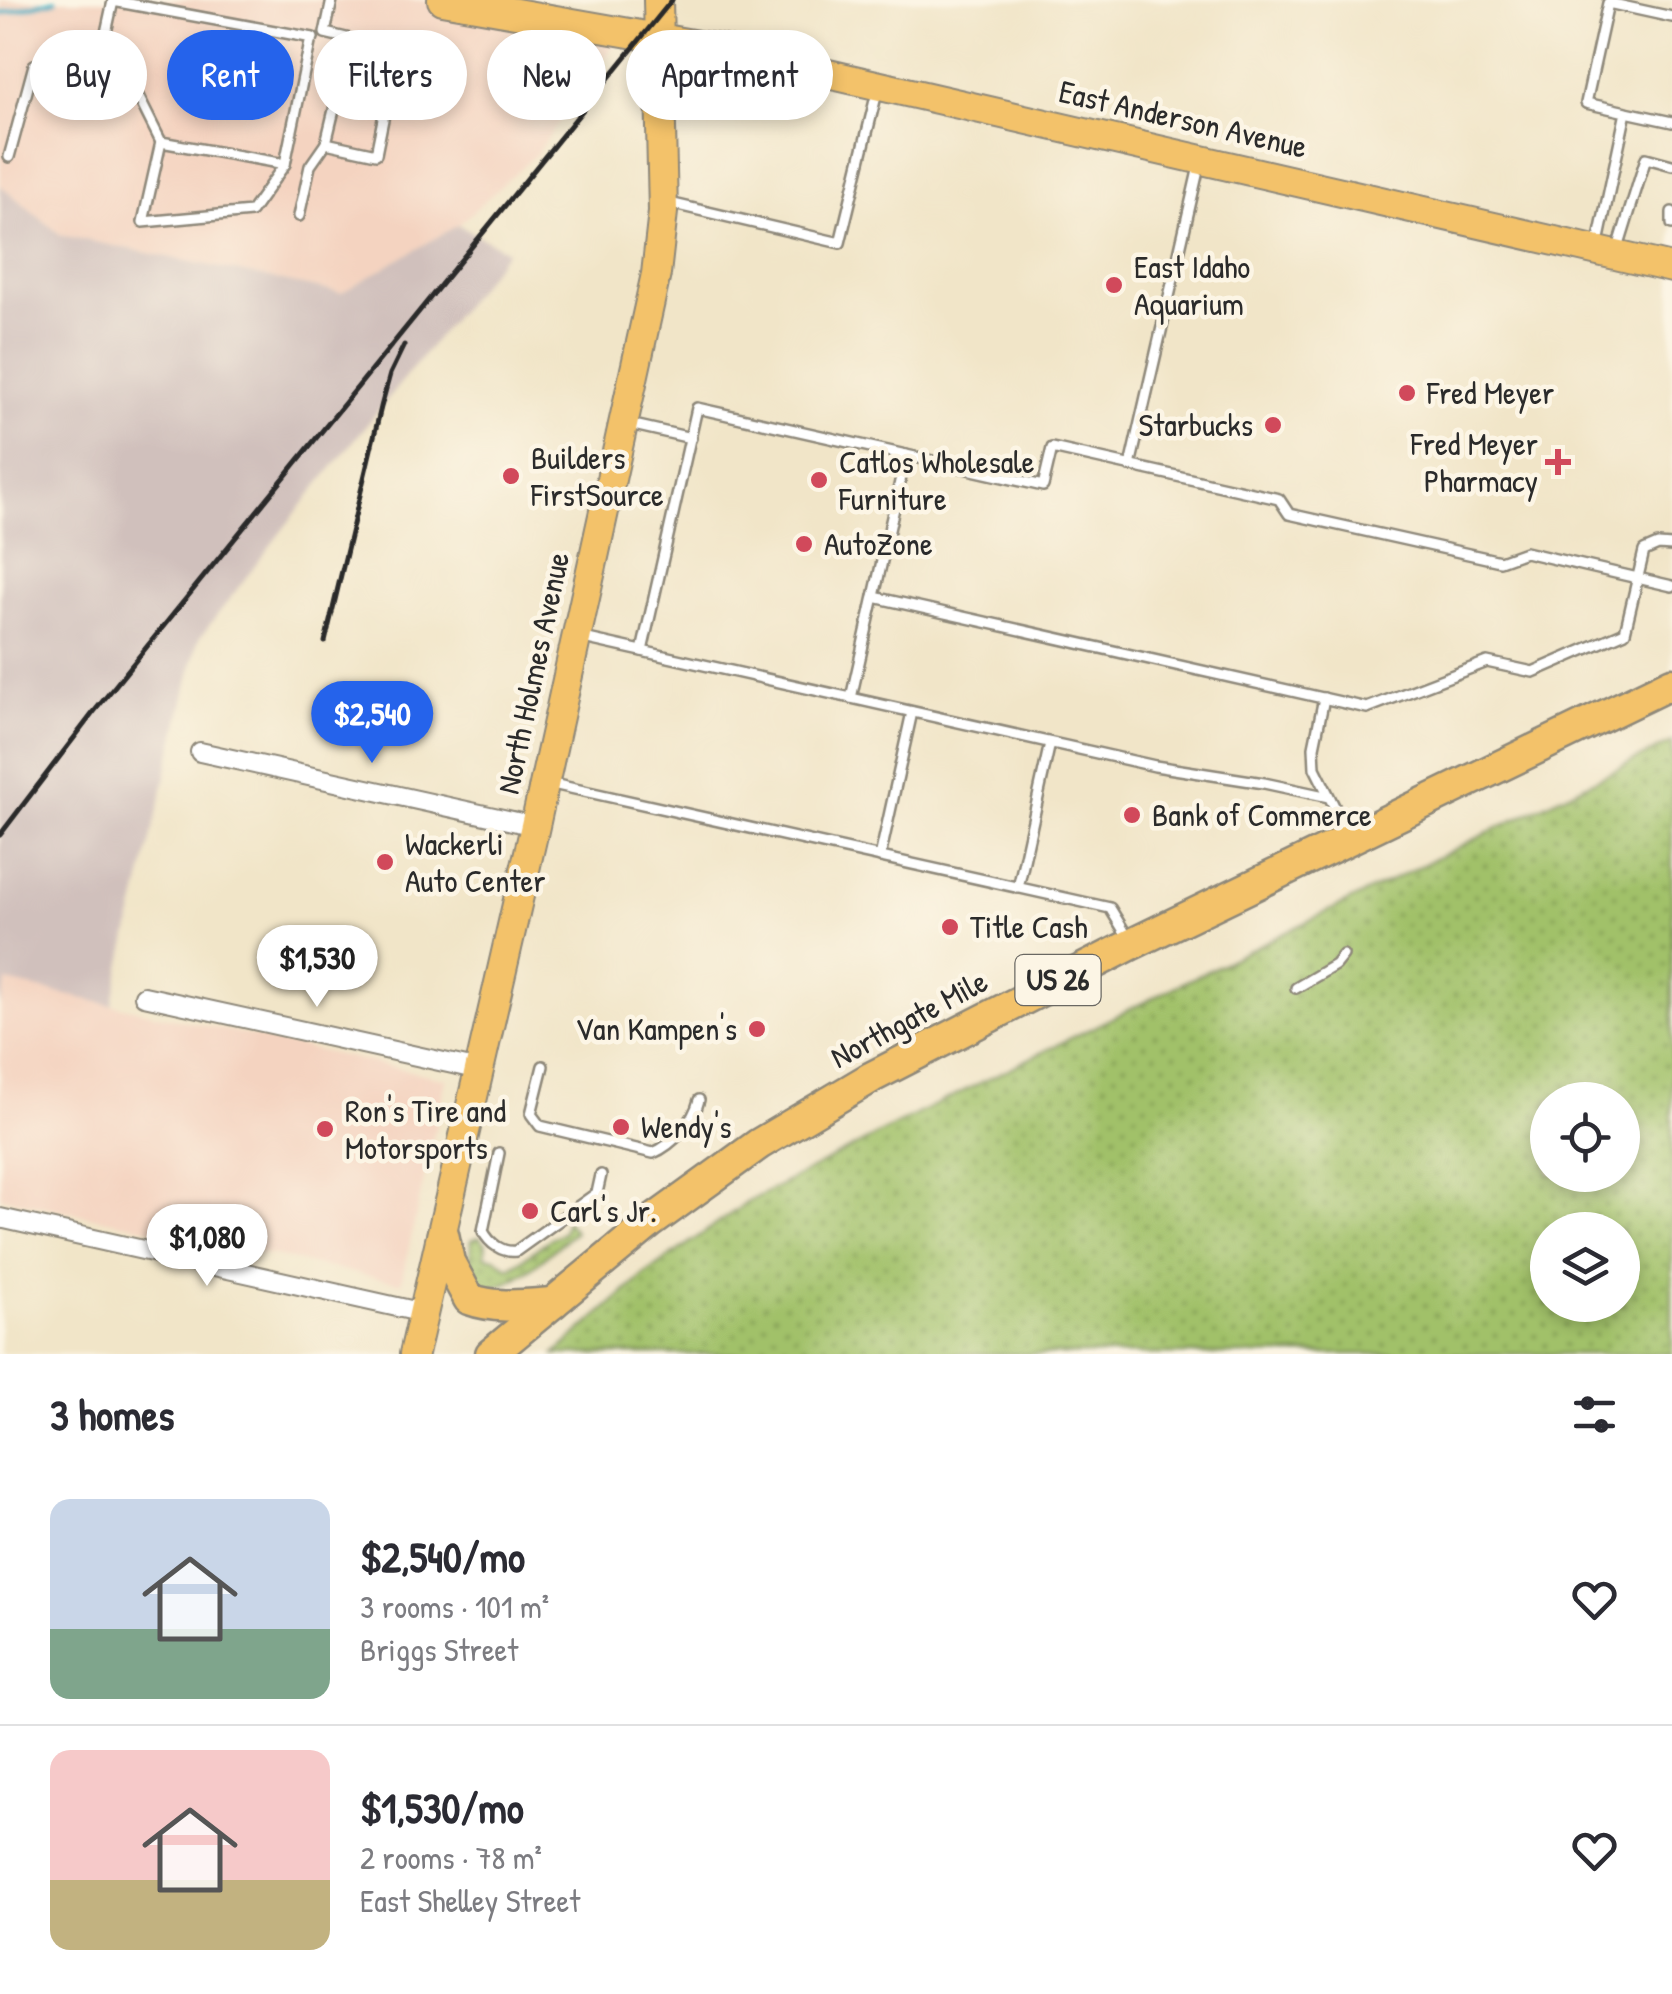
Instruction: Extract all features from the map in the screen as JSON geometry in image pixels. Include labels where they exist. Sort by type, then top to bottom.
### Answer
[{"type":"highway","name":"Northgate Mile","points":[[491,1354],[651,1222],[783,1129],[948,1036],[1672,683]]},
{"type":"highway","points":[[443,1234],[448,1262],[469,1299],[514,1306],[553,1302]]},
{"type":"main road","name":"East Anderson Avenue","points":[[442,0],[626,32]]},
{"type":"main road","name":"North Holmes Avenue","points":[[658,0],[658,30]]},
{"type":"main road","name":"East Anderson Avenue","points":[[833,75],[1672,268]]},
{"type":"main road","name":"North Holmes Avenue","points":[[414,1354],[656,274],[663,201],[661,120]]},
{"type":"street","points":[[200,752],[535,826]]},
{"type":"street","points":[[144,996],[480,1070]]},
{"type":"street","points":[[0,1218],[424,1313]]},
{"type":"lane","points":[[326,30],[332,0]]},
{"type":"lane","points":[[107,30],[113,1],[314,37]]},
{"type":"lane","points":[[1672,16],[1608,2],[1586,103],[1672,122]]},
{"type":"lane","points":[[147,115],[160,142],[144,222],[252,212],[285,164],[311,38]]},
{"type":"lane","points":[[10,157],[30,80]]},
{"type":"lane","points":[[663,201],[840,243],[879,85]]},
{"type":"lane","points":[[1606,252],[1626,112]]},
{"type":"lane","points":[[299,216],[310,166],[326,143],[332,120]]},
{"type":"lane","points":[[326,143],[376,154],[383,120]]},
{"type":"lane","points":[[160,142],[285,164]]},
{"type":"lane","points":[[1606,252],[1646,158],[1672,165]]},
{"type":"lane","points":[[1130,466],[1201,159]]},
{"type":"lane","points":[[1672,212],[1672,224]]},
{"type":"lane","points":[[642,651],[698,408],[1043,486],[1052,448],[1279,500],[1290,514],[1320,521],[1500,560],[1526,552],[1672,586]]},
{"type":"lane","points":[[624,423],[690,438]]},
{"type":"lane","points":[[851,698],[906,455]]},
{"type":"lane","points":[[874,597],[1368,708],[1487,662],[1532,672],[1625,632],[1644,551],[1672,546]]},
{"type":"lane","points":[[576,636],[1154,766],[1264,782],[1329,797]]},
{"type":"lane","points":[[1324,698],[1314,748],[1315,768],[1350,839]]},
{"type":"lane","points":[[880,857],[912,712]]},
{"type":"lane","points":[[1018,888],[1050,743]]},
{"type":"lane","points":[[545,782],[1110,908],[1132,944]]},
{"type":"lane","points":[[1296,988],[1336,966],[1343,954]]},
{"type":"lane","points":[[543,1066],[531,1114],[540,1126],[653,1154],[696,1115],[699,1100]]},
{"type":"lane","points":[[499,1153],[483,1231],[505,1251],[516,1250],[597,1192],[601,1175]]},
{"type":"shaded area","points":[[0,0],[449,0],[625,30],[606,57],[606,30],[487,30],[487,120],[561,120],[537,153],[458,225],[341,293],[61,235],[0,185]]},
{"type":"shaded area","points":[[0,185],[61,235],[341,293],[458,225],[507,251],[198,640],[112,1005],[7,982],[0,1007]]},
{"type":"shaded area","points":[[6,981],[446,1079],[401,1283],[0,1197],[0,1007]]},
{"type":"green space","points":[[1672,742],[1672,1354],[555,1354],[644,1275],[746,1203],[925,1110]]},
{"type":"green space","points":[[566,1220],[575,1232],[529,1270],[503,1284],[478,1286],[470,1270],[471,1240],[480,1237],[486,1244],[485,1256],[496,1258],[509,1268],[563,1233]]},
{"type":"waterway","points":[[0,14],[55,0]]},
{"type":"railway","points":[[0,835],[93,713],[672,0]]},
{"type":"railway","points":[[325,642],[381,407],[390,374],[404,345]]},
{"type":"place","name":"East Idaho Aquarium","points":[[1114,285]]},
{"type":"place","name":"Fred Meyer","points":[[1407,393]]},
{"type":"place","name":"Starbucks","points":[[1273,425]]},
{"type":"place","name":"Fred Meyer Pharmacy","points":[[1558,462]]},
{"type":"place","name":"Builders FirstSource","points":[[511,476]]},
{"type":"place","name":"Catlos Wholesale Furniture","points":[[819,480]]},
{"type":"place","name":"AutoZone","points":[[804,544]]},
{"type":"place","name":"Bank of Commerce","points":[[1132,815]]},
{"type":"place","name":"Wackerli Auto Center","points":[[385,862]]},
{"type":"place","name":"Title Cash","points":[[950,927]]},
{"type":"place","name":"Van Kampen's","points":[[757,1029]]},
{"type":"place","name":"Wendy's","points":[[621,1127]]},
{"type":"place","name":"Ron's Tire and Motorsports","points":[[325,1129]]},
{"type":"place","name":"Carl's Jr.","points":[[530,1211]]}]
